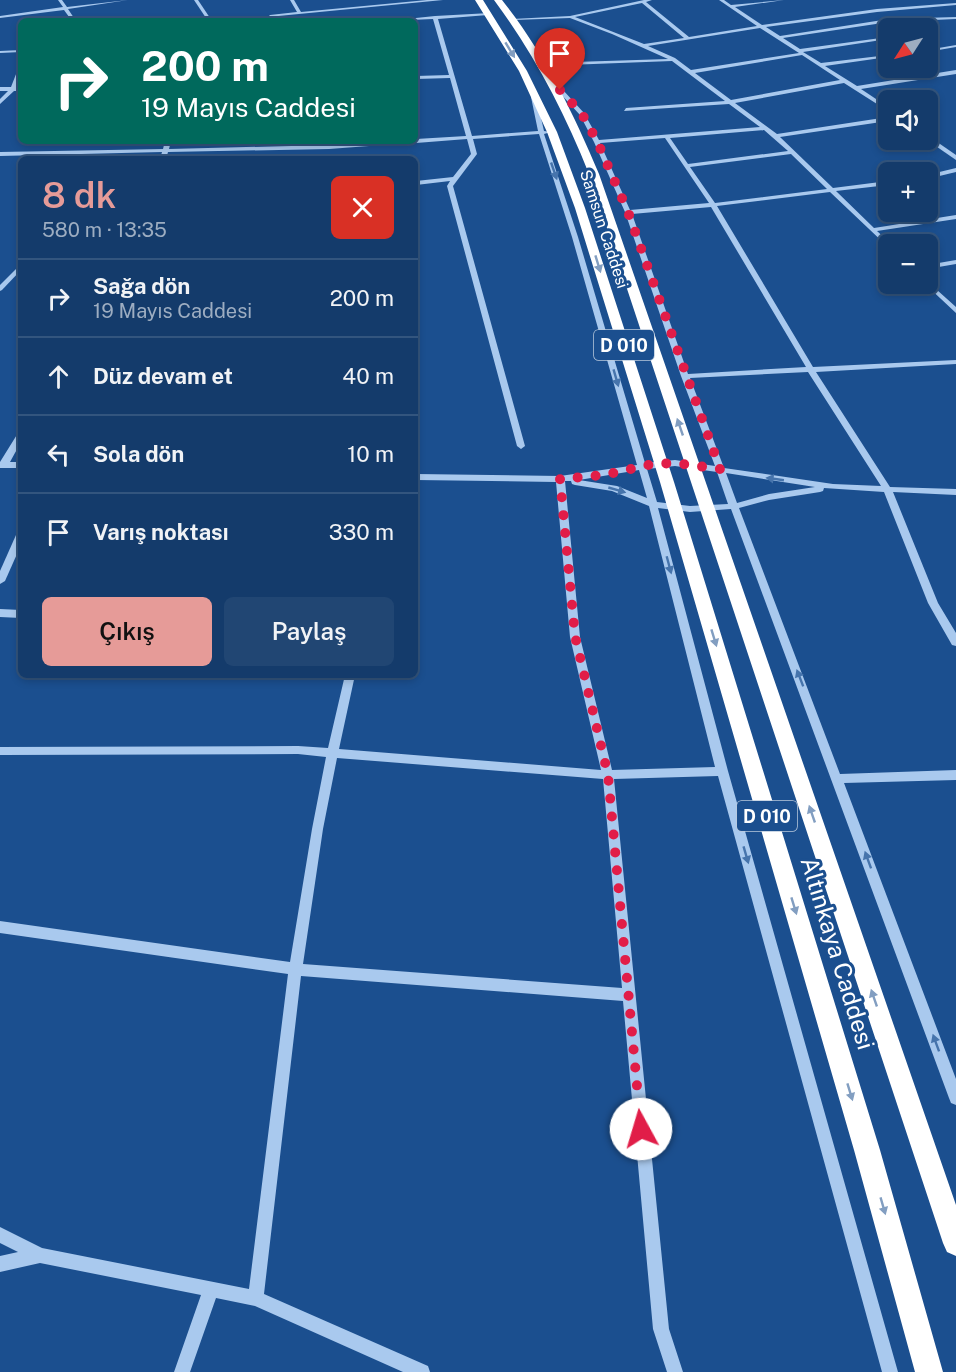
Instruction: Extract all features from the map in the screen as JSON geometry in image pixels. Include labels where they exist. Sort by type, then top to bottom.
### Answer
[{"type":"highway","points":[[479,0],[534,94]]},
{"type":"highway","name":"Samsun Caddesi","points":[[498,0],[514,19],[543,66],[582,143],[699,483]]},
{"type":"highway","name":"Samsun Caddesi","points":[[546,132],[580,208],[667,482]]},
{"type":"highway","name":"Altınkaya Caddesi","points":[[667,482],[867,1150],[930,1372]]},
{"type":"highway","name":"Altınkaya Caddesi","points":[[699,483],[956,1243]]},
{"type":"street","points":[[60,0],[72,18]]},
{"type":"street","points":[[0,17],[126,0]]},
{"type":"street","points":[[196,0],[208,18]]},
{"type":"street","points":[[292,0],[299,12]]},
{"type":"street","points":[[343,0],[348,7]]},
{"type":"street","points":[[270,15],[396,2],[441,0]]},
{"type":"street","points":[[611,0],[621,7]]},
{"type":"street","points":[[514,19],[570,16],[650,0]]},
{"type":"street","points":[[721,0],[878,102]]},
{"type":"street","points":[[730,6],[782,0]]},
{"type":"street","points":[[643,2],[688,38]]},
{"type":"street","points":[[903,2],[936,17]]},
{"type":"street","points":[[642,46],[759,25],[912,6],[956,4]]},
{"type":"street","points":[[418,18],[488,14]]},
{"type":"street","points":[[570,16],[673,60],[776,136],[878,236]]},
{"type":"street","points":[[435,17],[474,154],[450,186],[521,446]]},
{"type":"street","points":[[777,38],[853,26],[936,17],[956,18]]},
{"type":"street","points":[[689,72],[878,40]]},
{"type":"street","points":[[938,49],[956,46]]},
{"type":"street","points":[[0,52],[18,51]]},
{"type":"street","points":[[820,65],[878,57]]},
{"type":"street","points":[[543,66],[673,60]]},
{"type":"street","points":[[856,88],[956,72]]},
{"type":"street","points":[[0,102],[13,89],[18,76]]},
{"type":"street","points":[[418,78],[453,76]]},
{"type":"street","points":[[549,77],[582,114],[597,141],[628,212],[685,376],[955,1091]]},
{"type":"street","points":[[626,110],[729,102],[844,81]]},
{"type":"street","points":[[0,89],[18,89]]},
{"type":"street","points":[[534,94],[653,504],[722,771],[890,1372]]},
{"type":"street","points":[[776,136],[878,121]]},
{"type":"street","points":[[597,141],[765,128]]},
{"type":"street","points":[[418,141],[546,132]]},
{"type":"street","points":[[666,136],[712,205],[811,370],[887,489],[933,603],[956,642]]},
{"type":"street","points":[[164,156],[167,144]]},
{"type":"street","points":[[0,154],[329,147],[366,144]]},
{"type":"street","points":[[938,145],[956,159]]},
{"type":"street","points":[[33,153],[37,147]]},
{"type":"street","points":[[104,156],[107,151]]},
{"type":"street","points":[[42,156],[45,152]]},
{"type":"street","points":[[685,166],[792,152]]},
{"type":"street","points":[[938,174],[956,170]]},
{"type":"street","points":[[418,183],[456,179]]},
{"type":"street","points":[[628,212],[712,205],[878,184]]},
{"type":"street","points":[[872,230],[956,218]]},
{"type":"street","points":[[938,265],[956,262]]},
{"type":"street","points":[[0,289],[18,269]]},
{"type":"street","points":[[938,294],[956,311]]},
{"type":"street","points":[[685,376],[956,362]]},
{"type":"street","points":[[2,465],[18,440]]},
{"type":"street","points":[[418,477],[560,479],[604,475],[642,466],[675,463],[720,469],[754,477],[833,487],[956,492]]},
{"type":"street","points":[[2,465],[18,465]]},
{"type":"street","points":[[560,479],[614,489],[653,504],[690,509],[736,506],[769,497],[833,487]]},
{"type":"street","points":[[560,479],[575,636],[608,775],[662,1329],[675,1372]]},
{"type":"street","points":[[0,581],[18,542]]},
{"type":"street","points":[[0,613],[18,614]]},
{"type":"street","points":[[256,1298],[294,969],[332,751],[350,678]]},
{"type":"street","points":[[0,751],[332,751],[608,775],[722,771]]},
{"type":"street","points":[[838,779],[956,775]]},
{"type":"street","points":[[0,927],[294,969],[628,995]]},
{"type":"street","points":[[0,1235],[40,1256],[256,1298],[422,1372]]},
{"type":"street","points":[[0,1264],[40,1256]]},
{"type":"street","points":[[182,1372],[211,1289]]},
{"type":"route","points":[[560,90],[582,114],[597,141],[628,212],[720,469],[702,465],[653,464],[604,475],[560,479],[575,636],[608,775],[641,1129]]}]
